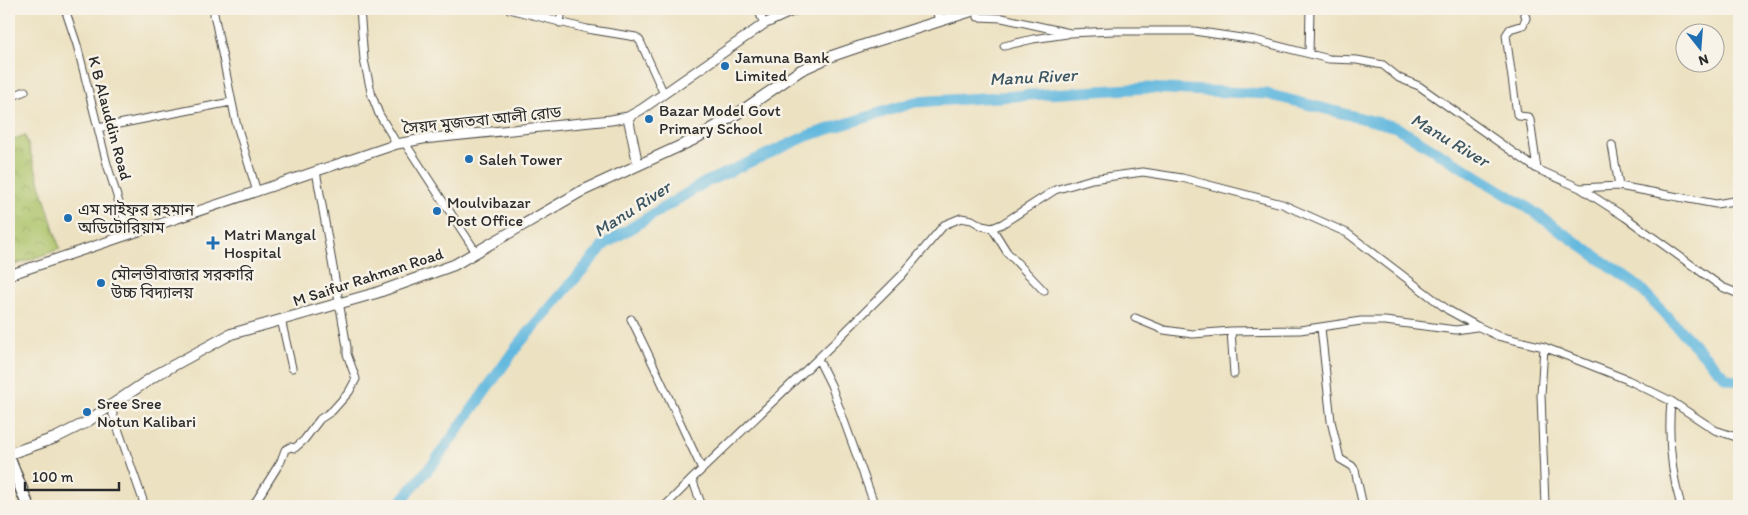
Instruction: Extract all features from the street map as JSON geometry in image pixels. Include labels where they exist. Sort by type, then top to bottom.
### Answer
[{"type":"highway","points":[[9,456],[28,506]]},
{"type":"main road","name":"M Saifur Rahman Road","points":[[9,456],[55,438],[85,423],[156,375],[231,334],[376,293],[454,265],[580,192],[693,140],[801,70],[841,53],[978,9]]},
{"type":"street","name":"K B Alauddin Road","points":[[65,9],[77,45],[107,164],[129,235]]},
{"type":"street","points":[[360,9],[364,60],[372,96],[379,114],[476,252]]},
{"type":"street","points":[[509,9],[587,29],[636,37],[640,41],[664,94]]},
{"type":"street","points":[[560,23],[562,9]]},
{"type":"street","points":[[758,9],[764,24]]},
{"type":"street","name":"সৈয়দ মুজতবা আলী রোড","points":[[9,275],[401,144],[423,139],[628,117],[764,24],[797,9]]},
{"type":"street","points":[[936,9],[940,21]]},
{"type":"street","points":[[978,9],[978,17],[1002,18],[1070,34]]},
{"type":"street","points":[[1309,53],[1310,9]]},
{"type":"street","points":[[1523,9],[1526,18],[1523,25],[1510,29],[1506,35],[1517,114],[1528,117],[1530,120],[1537,170]]},
{"type":"street","points":[[214,14],[241,144],[257,192]]},
{"type":"street","points":[[1004,46],[1033,38],[1070,34],[1113,31],[1194,31],[1255,40],[1329,59],[1357,60],[1383,65],[1399,78],[1419,86],[1537,170],[1580,188],[1626,217],[1722,287],[1739,294]]},
{"type":"street","points":[[9,98],[25,91]]},
{"type":"street","points":[[98,128],[231,102]]},
{"type":"street","points":[[628,117],[638,165]]},
{"type":"street","points":[[1612,144],[1619,186]]},
{"type":"street","points":[[253,506],[281,461],[285,450],[290,447],[295,448],[304,440],[320,419],[332,411],[349,392],[356,379],[347,354],[316,172]]},
{"type":"street","points":[[665,506],[818,359],[902,275],[944,225],[961,218],[992,228],[1002,224],[1055,190],[1092,179],[1143,172],[1182,178],[1282,204],[1347,233],[1448,310],[1477,326],[1498,336],[1544,347],[1628,380],[1671,401],[1715,430],[1739,438]]},
{"type":"street","points":[[1580,188],[1619,186],[1716,204],[1739,200]]},
{"type":"street","points":[[992,228],[1007,252],[1044,291]]},
{"type":"street","points":[[1135,318],[1164,330],[1193,334],[1231,331],[1300,330],[1361,321],[1385,321],[1456,330],[1477,326]]},
{"type":"street","points":[[281,319],[292,368]]},
{"type":"street","points":[[631,319],[659,373],[702,469]]},
{"type":"street","points":[[1321,328],[1330,413],[1337,448],[1340,459],[1355,470],[1363,506]]},
{"type":"street","points":[[1231,331],[1234,374]]},
{"type":"street","points":[[1544,347],[1541,395],[1546,506]]},
{"type":"street","points":[[818,359],[830,385],[875,506]]},
{"type":"street","points":[[1671,401],[1669,425],[1672,465],[1681,506]]},
{"type":"street","points":[[110,406],[145,506]]},
{"type":"street","points":[[692,478],[702,506]]},
{"type":"green space","points":[[25,135],[60,249],[9,267],[9,141]]},
{"type":"waterway","name":"Manu River","points":[[397,506],[436,460],[518,345],[605,244],[704,183],[807,136],[915,102],[1147,88],[1267,94],[1396,127],[1524,205],[1639,287],[1726,378],[1739,381]]},
{"type":"place","name":"Jamuna Bank Limited","points":[[725,66]]},
{"type":"place","name":"Bazar Model Govt Primary School","points":[[649,119]]},
{"type":"place","name":"Saleh Tower","points":[[469,159]]},
{"type":"place","name":"Moulvibazar Post Office","points":[[437,211]]},
{"type":"place","name":"এম সাইফুর রহমান অডিটোরিয়াম","points":[[68,218]]},
{"type":"place","name":"Matri Mangal Hospital","points":[[213,243]]},
{"type":"place","name":"মৌলভীবাজার সরকারি উচ্চ বিদ্যালয়","points":[[101,283]]},
{"type":"place","name":"Sree Sree Notun Kalibari","points":[[87,412]]}]
